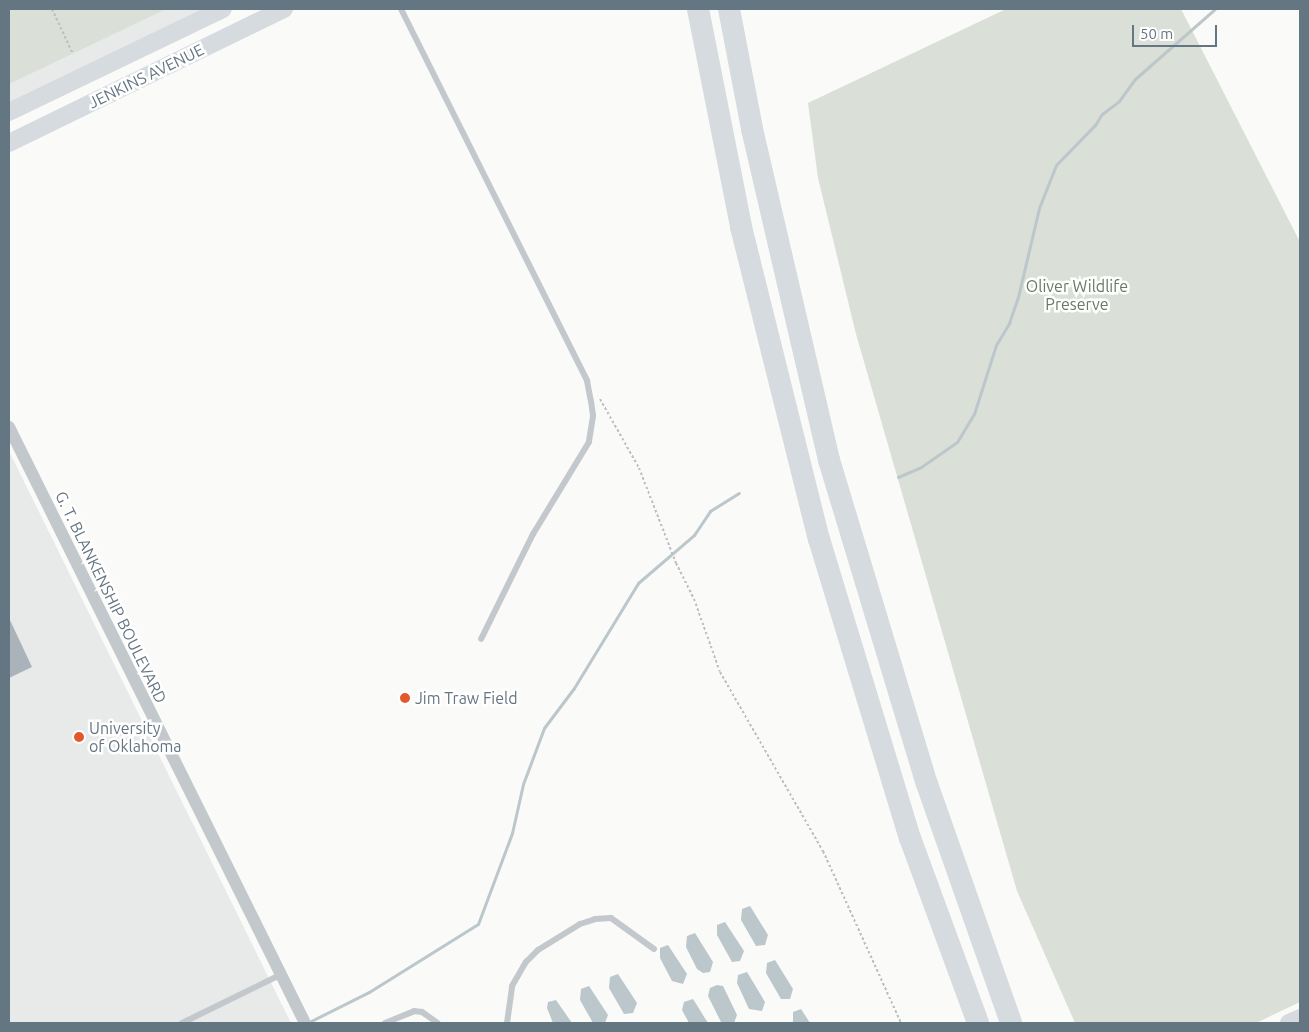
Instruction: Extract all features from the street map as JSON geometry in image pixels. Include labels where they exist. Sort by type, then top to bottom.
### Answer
[{"type":"highway","points":[[698,9],[740,228],[819,539],[910,838],[978,1023]]},
{"type":"highway","points":[[729,9],[752,130],[829,460],[927,784],[1011,1023]]},
{"type":"main road","name":"JENKINS AVENUE","points":[[9,112],[223,9]]},
{"type":"main road","name":"JENKINS AVENUE","points":[[9,143],[253,16],[277,10]]},
{"type":"main road","points":[[1289,1023],[1300,1018]]},
{"type":"street","name":"G. T. BLANKENSHIP BOULEVARD","points":[[9,427],[305,1023]]},
{"type":"lane","points":[[401,9],[587,381],[593,416],[589,442],[533,534],[482,640]]},
{"type":"lane","points":[[507,1023],[512,986],[526,962],[538,950],[580,924],[594,918],[611,918],[654,949]]},
{"type":"lane","points":[[182,1023],[280,974]]},
{"type":"lane","points":[[385,1023],[414,1011],[422,1012],[438,1023]]},
{"type":"path","points":[[52,9],[73,54]]},
{"type":"path","points":[[587,381],[618,428],[638,468],[676,563],[694,599],[720,672],[823,851],[901,1023]]},
{"type":"shaded area","points":[[9,9],[203,9],[9,104]]},
{"type":"shaded area","name":"University of Oklahoma","points":[[9,451],[291,1023],[9,1023]]},
{"type":"shaded area","points":[[750,906],[768,935],[765,945],[756,946],[741,920],[742,909]]},
{"type":"shaded area","points":[[725,922],[744,951],[740,961],[732,962],[717,935],[717,925]]},
{"type":"shaded area","points":[[695,933],[713,962],[710,972],[703,973],[697,969],[686,947],[687,936]]},
{"type":"shaded area","points":[[668,945],[687,974],[683,984],[672,981],[660,958],[660,948]]},
{"type":"shaded area","points":[[775,960],[793,989],[790,999],[781,999],[766,973],[767,963]]},
{"type":"shaded area","points":[[747,972],[765,1002],[762,1011],[749,1009],[737,983],[738,975]]},
{"type":"shaded area","points":[[618,974],[637,1003],[633,1013],[624,1014],[609,988],[610,977]]},
{"type":"shaded area","points":[[717,985],[723,986],[737,1015],[734,1023],[721,1022],[708,996],[710,988]]},
{"type":"shaded area","points":[[589,986],[608,1015],[605,1023],[593,1023],[580,1000],[581,989]]},
{"type":"shaded area","points":[[693,999],[708,1023],[689,1023],[682,1010],[684,1002]]},
{"type":"shaded area","points":[[556,1000],[572,1023],[553,1023],[547,1008],[548,1002]]},
{"type":"shaded area","points":[[801,1009],[810,1023],[793,1023],[793,1012]]},
{"type":"green space","points":[[9,9],[166,9],[9,84]]},
{"type":"green space","name":"Oliver Wildlife Preserve","points":[[1006,9],[1181,9],[1300,242],[1300,1002],[1256,1023],[1075,1023],[1017,891],[856,334],[818,178],[808,103]]},
{"type":"building","points":[[9,618],[32,667],[9,678]]},
{"type":"waterway","points":[[898,477],[921,467],[957,442],[974,414],[996,345],[1009,323],[1018,297],[1039,208],[1056,165],[1095,125],[1102,114],[1119,101],[1135,79],[1215,9]]},
{"type":"waterway","points":[[307,1023],[369,992],[478,924],[512,833],[523,784],[544,728],[574,688],[638,583],[694,535],[710,511],[739,493]]},
{"type":"place","name":"Jim Traw Field","points":[[405,698]]},
{"type":"place","name":"University of Oklahoma","points":[[79,737]]}]
